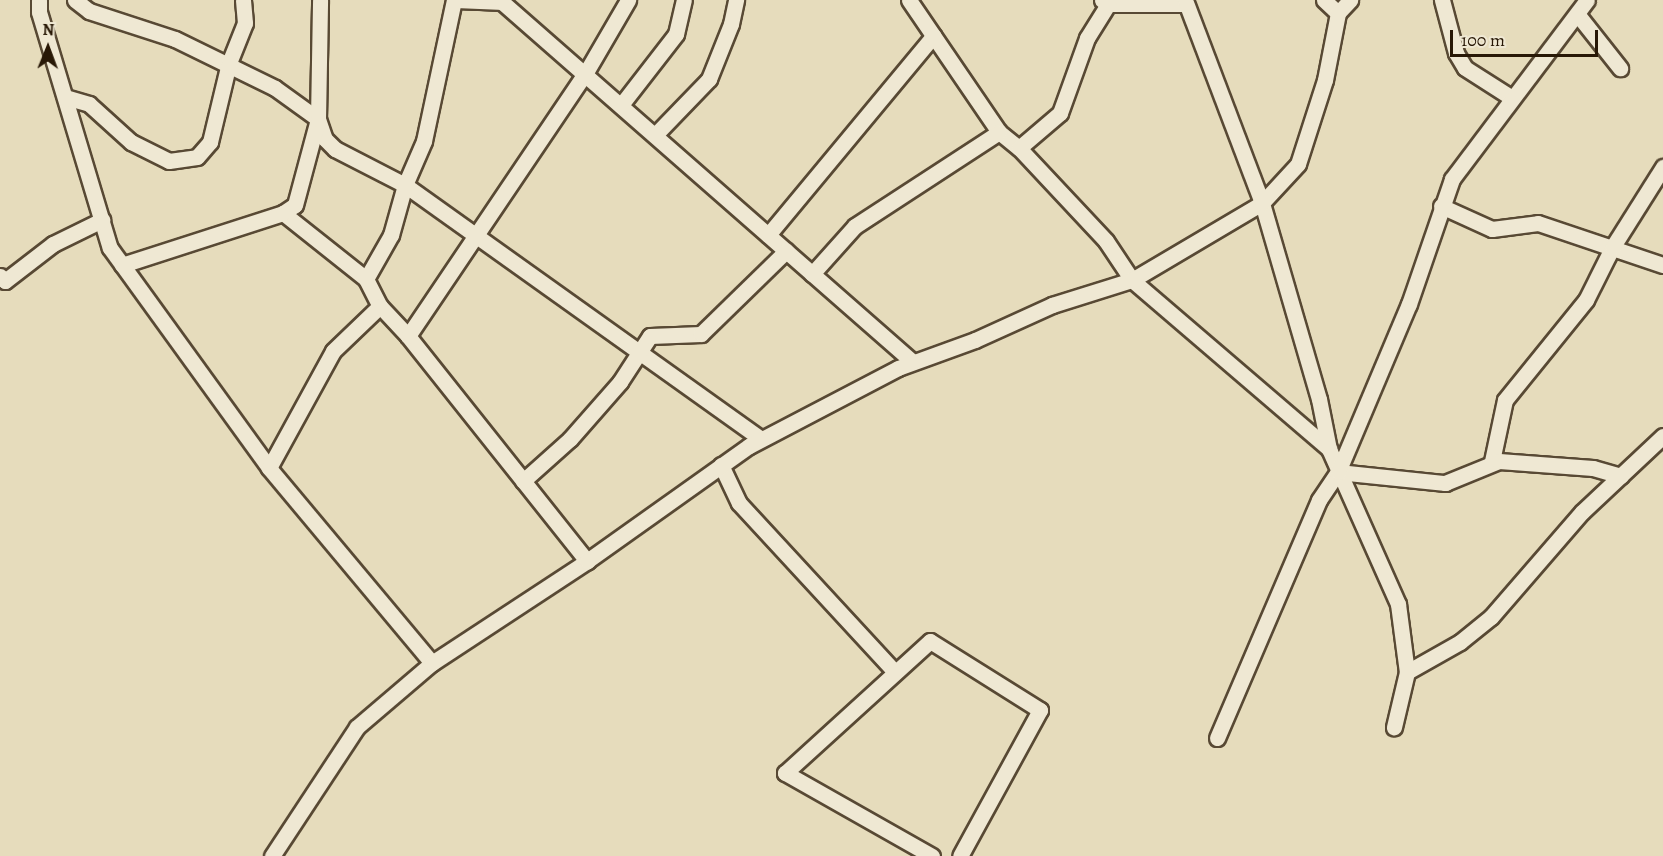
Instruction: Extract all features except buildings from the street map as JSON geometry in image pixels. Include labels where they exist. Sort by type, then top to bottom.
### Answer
[{"type":"street","points":[[39,0],[64,97],[110,248],[269,468],[432,663]]},
{"type":"street","points":[[75,0],[89,10],[175,39],[275,87],[318,119],[325,139],[335,149],[405,185],[472,236],[761,439]]},
{"type":"street","points":[[64,97],[89,104],[131,142],[169,161],[197,157],[210,142],[229,63],[245,23],[243,0]]},
{"type":"street","points":[[122,265],[283,213],[295,205],[304,182],[318,119],[320,0]]},
{"type":"street","points":[[366,279],[391,235],[405,185],[424,141],[455,0],[504,1],[913,362]]},
{"type":"street","points":[[408,336],[472,236],[585,74],[628,0]]},
{"type":"street","points":[[621,105],[676,34],[684,0]]},
{"type":"street","points":[[655,135],[709,79],[731,24],[736,0]]},
{"type":"street","points":[[909,0],[999,132],[1019,148],[1116,253],[1132,280],[1329,449]]},
{"type":"street","points":[[1324,0],[1338,13]]},
{"type":"street","points":[[272,856],[357,727],[432,663],[587,561],[721,465],[761,439],[913,362],[975,340],[1052,305],[1132,280],[1262,203],[1298,164],[1325,80],[1338,13],[1350,0]]},
{"type":"street","points":[[1442,0],[1456,53],[1465,68],[1512,98]]},
{"type":"street","points":[[1217,738],[1319,500],[1338,472],[1409,304],[1452,179],[1578,15],[1587,0]]},
{"type":"street","points":[[1019,148],[1060,113],[1088,38],[1105,2],[1186,2],[1262,203],[1319,399],[1329,449],[1398,604],[1407,672],[1394,727]]},
{"type":"street","points":[[1578,15],[1620,68]]},
{"type":"street","points":[[768,235],[933,36]]},
{"type":"street","points":[[812,274],[855,226],[999,132]]},
{"type":"street","points":[[1492,461],[1505,400],[1576,315],[1612,248],[1663,166]]},
{"type":"street","points":[[1441,206],[1491,229],[1539,223],[1663,265]]},
{"type":"street","points":[[283,213],[366,279],[380,306],[408,336],[587,561]]},
{"type":"street","points":[[0,276],[5,281],[53,244],[102,220]]},
{"type":"street","points":[[523,481],[570,439],[650,336],[701,334],[786,251]]},
{"type":"street","points":[[269,468],[333,351],[380,306]]},
{"type":"street","points":[[1407,672],[1460,642],[1491,617],[1582,512],[1663,436]]},
{"type":"street","points":[[1338,472],[1445,483],[1492,461],[1593,468],[1621,476]]},
{"type":"street","points":[[721,465],[739,503],[895,672]]},
{"type":"street","points":[[932,856],[785,773],[930,641],[1040,710],[960,856]]}]
